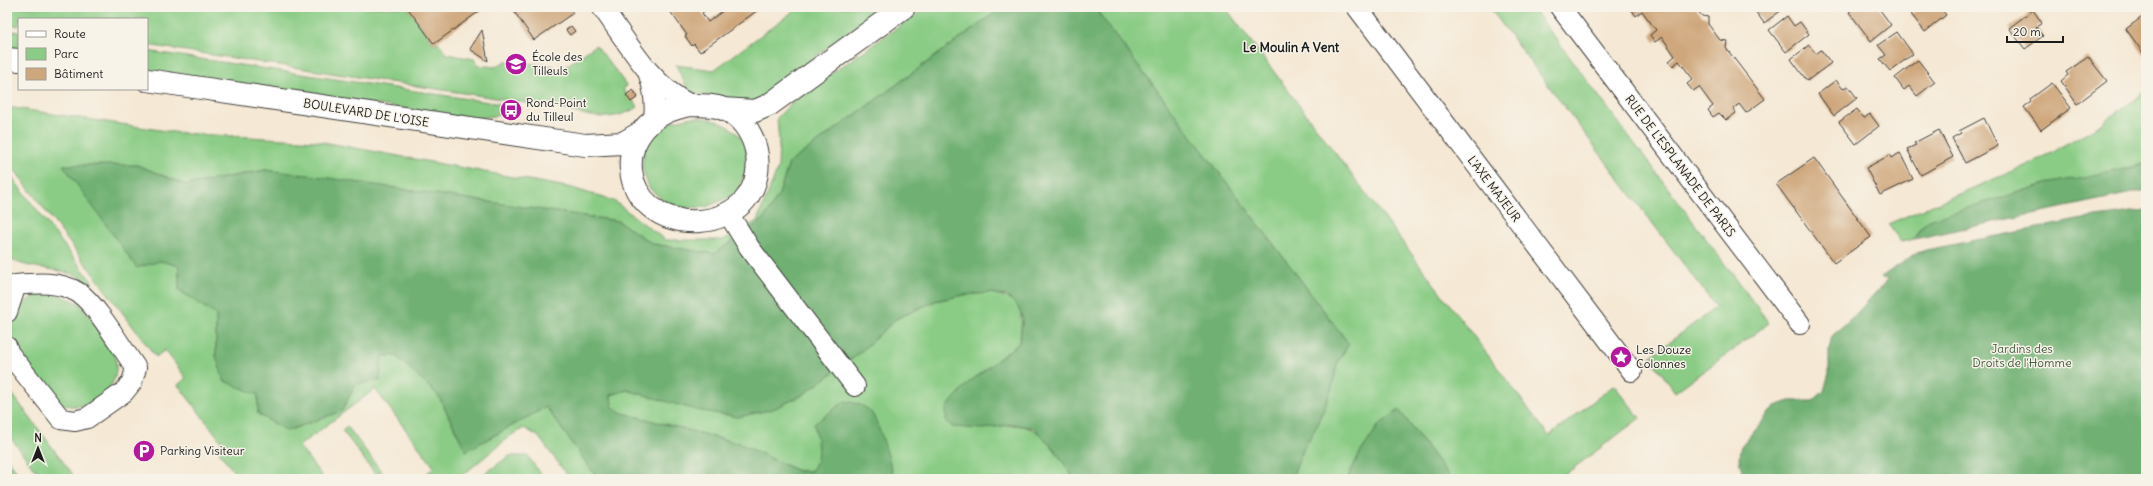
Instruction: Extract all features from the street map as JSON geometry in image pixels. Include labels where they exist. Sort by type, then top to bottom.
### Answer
[{"type":"main road","points":[[723,109],[739,119],[746,126],[754,139],[756,148],[756,169],[750,192],[746,199],[728,213],[712,219],[698,221],[667,216],[657,212],[644,201],[634,180],[631,157],[634,144],[647,126],[670,110],[691,105],[755,111],[773,103],[904,7]]},
{"type":"main road","points":[[7,59],[18,60]]},
{"type":"main road","name":"BOULEVARD DE L'OISE","points":[[148,80],[585,145],[598,149],[616,160],[634,180]]},
{"type":"main road","points":[[756,148],[762,122],[773,103]]},
{"type":"main road","name":"BOULEVARD DE L'OISE","points":[[585,145],[623,143],[647,126]]},
{"type":"street","points":[[602,7],[647,70],[675,97],[691,105]]},
{"type":"street","name":"L'AXE MAJEUR","points":[[1357,7],[1632,371]]},
{"type":"street","name":"RUE DE L'ESPLANADE DE PARIS","points":[[1560,7],[1800,324]]},
{"type":"street","points":[[647,70],[654,89],[655,108],[647,126]]},
{"type":"street","points":[[728,213],[749,247],[855,386]]},
{"type":"street","points":[[7,312],[11,279],[49,284],[78,293],[98,314],[136,368],[132,382],[124,392],[87,418],[75,421],[61,419],[8,352],[7,347]]},
{"type":"green space","points":[[7,7],[385,7],[387,9],[389,7],[407,7],[434,44],[438,42],[447,54],[474,59],[478,65],[494,67],[507,61],[553,66],[558,72],[596,45],[627,86],[623,89],[631,101],[633,100],[638,107],[616,116],[597,117],[555,107],[148,45],[148,18],[18,18],[18,26],[7,24]]},
{"type":"green space","points":[[799,7],[883,7],[761,97],[750,103],[729,101],[689,92],[676,65],[714,70]]},
{"type":"green space","points":[[927,7],[1003,7],[789,163],[779,194],[764,219],[714,254],[653,244],[618,221],[265,170],[186,185],[137,165],[160,260],[179,266],[179,290],[216,315],[216,356],[258,395],[258,414],[287,431],[356,384],[382,356],[396,356],[438,395],[466,451],[546,407],[598,479],[570,479],[538,436],[524,428],[510,436],[458,479],[421,479],[434,467],[375,389],[299,446],[324,479],[239,479],[220,453],[221,441],[178,385],[186,378],[165,350],[156,357],[7,160],[7,107],[180,133],[317,141],[572,188],[614,201],[665,240],[723,240],[757,221],[778,168],[779,142],[777,118],[795,99]]},
{"type":"green space","points":[[1003,7],[1094,7],[1349,344],[1338,361],[1331,390],[1319,422],[1305,446],[1291,479],[1072,479],[1071,474],[1055,450],[1034,428],[1013,424],[983,429],[952,427],[946,420],[946,408],[967,384],[1019,343],[1023,319],[1018,307],[1007,296],[990,293],[964,295],[935,301],[896,319],[856,356],[801,396],[773,409],[738,417],[696,410],[627,390],[611,395],[612,406],[619,412],[741,444],[798,471],[811,471],[817,461],[818,449],[814,424],[845,401],[862,405],[870,411],[874,417],[884,444],[894,479],[598,479],[546,407],[466,451],[438,395],[396,356],[382,356],[380,381],[356,384],[342,411],[287,431],[258,414],[258,395],[224,381],[216,356],[216,315],[179,290],[179,266],[160,261],[137,268],[63,165],[137,165],[186,185],[265,170],[308,175],[618,221],[653,244],[714,254],[764,219],[779,194],[789,163]]},
{"type":"green space","points":[[1094,7],[1225,7],[1549,436],[1614,385],[1640,418],[1559,479],[1451,479],[1399,410],[1379,425],[1360,453],[1347,479],[1291,479],[1305,446],[1319,422],[1331,390],[1338,361],[1349,344]]},
{"type":"green space","points":[[1489,7],[1532,7],[1769,323],[1675,392],[1650,357],[1716,307]]},
{"type":"green space","points":[[7,30],[18,32],[18,51],[7,49]]},
{"type":"green space","points":[[148,51],[502,104],[501,115],[472,119],[148,70]]},
{"type":"green space","points":[[2146,91],[2146,163],[1923,225],[1914,239],[1901,242],[1888,224],[2032,163],[2098,126]]},
{"type":"green space","points":[[692,117],[713,120],[732,129],[739,135],[744,143],[747,153],[747,165],[736,194],[706,207],[683,208],[664,201],[649,188],[642,167],[645,147],[657,133],[671,122]]},
{"type":"green space","points":[[2146,163],[2146,190],[1914,239],[1923,225],[1929,220],[2045,184],[2132,168]]},
{"type":"green space","points":[[7,171],[93,283],[91,284],[81,278],[59,271],[25,265],[7,256]]},
{"type":"green space","name":"Jardins des Droits de l'Homme","points":[[2146,210],[2146,479],[1746,479],[1740,463],[1739,455],[1741,446],[1775,406],[1790,401],[1813,401],[1824,391],[1829,373],[1829,349],[1832,336],[1857,313],[1889,278],[1881,277],[1917,253],[1926,250],[2083,219]]},
{"type":"green space","points":[[53,292],[79,303],[113,348],[116,359],[116,371],[111,386],[103,396],[91,403],[70,406],[58,401],[21,358],[13,341],[13,321],[17,312],[32,298]]},
{"type":"green space","points":[[990,293],[1010,299],[1019,309],[1021,316],[1021,332],[1019,343],[967,384],[983,429],[1018,426],[1027,427],[1035,431],[1051,445],[1069,470],[1072,479],[894,479],[886,449],[814,424],[818,449],[817,461],[811,471],[798,471],[741,444],[619,412],[612,406],[611,395],[627,390],[738,417],[773,409],[801,396],[856,356],[896,319],[935,301],[964,295]]},
{"type":"green space","points":[[7,387],[76,479],[42,479],[7,433]]},
{"type":"green space","points":[[1399,410],[1451,479],[1347,479],[1360,453],[1379,425]]},
{"type":"green space","points":[[347,426],[387,479],[379,479],[342,430]]},
{"type":"green space","points":[[509,456],[528,456],[544,479],[478,479]]},
{"type":"green space","points":[[7,458],[23,479],[7,479]]},
{"type":"building","points":[[407,7],[485,7],[434,44]]},
{"type":"building","points":[[511,7],[568,7],[573,13],[534,40]]},
{"type":"building","points":[[667,7],[704,7],[706,10],[702,13],[708,22],[728,7],[762,7],[700,52],[694,44],[692,46],[685,36],[687,35]]},
{"type":"building","points":[[1633,7],[1695,7],[1702,16],[1708,17],[1708,24],[1720,40],[1727,41],[1726,48],[1765,99],[1746,113],[1739,104],[1733,109],[1736,113],[1726,120],[1719,113],[1713,117],[1708,110],[1713,106],[1699,87],[1693,91],[1687,84],[1693,79],[1679,61],[1673,66],[1669,61],[1675,56],[1662,37],[1655,42],[1650,35],[1656,30],[1642,11],[1636,16],[1631,9]]},
{"type":"building","points":[[1752,7],[1786,7],[1764,23]]},
{"type":"building","points":[[1855,7],[1878,7],[1891,25],[1871,41],[1849,12]]},
{"type":"building","points":[[1920,7],[1940,7],[1946,15],[1925,32],[1911,14]]},
{"type":"building","points":[[2033,10],[2042,23],[2036,27],[2043,36],[2025,49],[2009,28]]},
{"type":"building","points":[[2146,14],[2146,53],[2144,54],[2126,29]]},
{"type":"building","points":[[1787,16],[1794,26],[1800,22],[1809,34],[1786,52],[1769,30]]},
{"type":"building","points":[[571,26],[575,31],[570,35],[566,30]]},
{"type":"building","points":[[482,30],[488,61],[470,49]]},
{"type":"building","points":[[1897,32],[1913,54],[1890,71],[1880,59],[1886,55],[1878,45]]},
{"type":"building","points":[[1809,45],[1816,54],[1821,50],[1831,63],[1807,81],[1791,59]]},
{"type":"building","points":[[2088,57],[2107,81],[2077,104],[2061,81],[2068,75],[2066,72]]},
{"type":"building","points":[[1918,60],[1935,82],[1917,96],[1909,86],[1904,90],[1895,78]]},
{"type":"building","points":[[1836,80],[1843,89],[1848,86],[1857,98],[1834,116],[1818,94]]},
{"type":"building","points":[[2052,83],[2071,108],[2041,130],[2024,107],[2031,102],[2030,99]]},
{"type":"building","points":[[633,90],[638,97],[631,102],[626,95]]},
{"type":"building","points":[[1857,109],[1864,118],[1870,114],[1879,126],[1856,144],[1839,122]]},
{"type":"building","points":[[1984,118],[1998,146],[1965,163],[1952,138],[1961,133],[1959,131]]},
{"type":"building","points":[[1939,130],[1953,157],[1921,175],[1907,149],[1916,145],[1914,143]]},
{"type":"building","points":[[1900,153],[1913,179],[1880,195],[1866,168],[1890,155],[1891,158]]},
{"type":"building","points":[[1814,158],[1871,237],[1834,263],[1776,184]]},
{"type":"place","name":"École des Tilleuls","points":[[516,64]]},
{"type":"place","name":"Rond-Point du Tilleul","points":[[511,110]]},
{"type":"place","name":"Les Douze Colonnes","points":[[1621,357]]},
{"type":"place","name":"Parking Visiteur","points":[[144,451]]},
{"type":"district","name":"Le Moulin A Vent","points":[[1291,47]]}]
